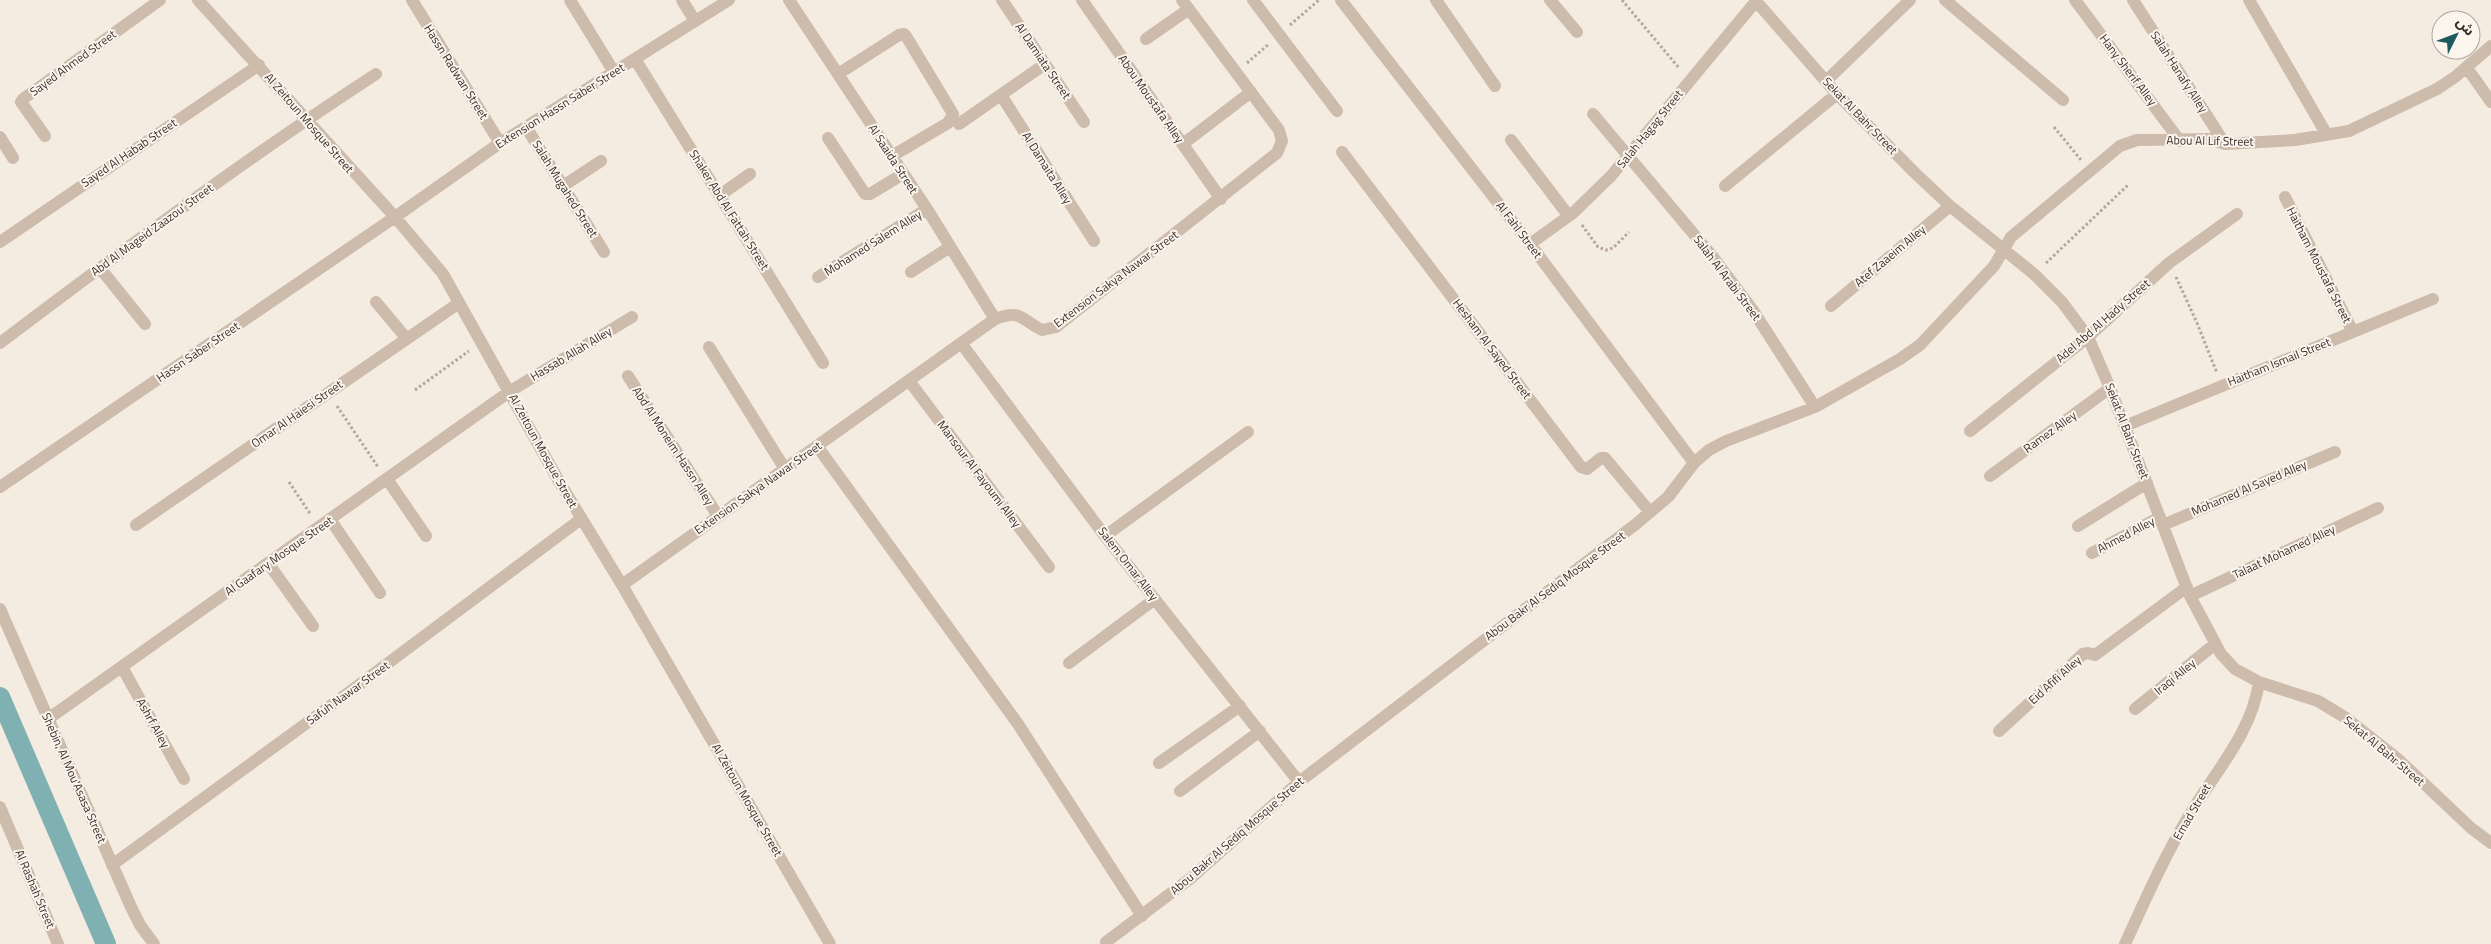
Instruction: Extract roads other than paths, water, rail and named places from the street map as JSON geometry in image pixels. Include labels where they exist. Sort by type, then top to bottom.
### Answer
[{"type":"street","name":"Sayed Ahmed Street","points":[[45,136],[21,102],[23,99],[160,0]]},
{"type":"street","name":"Al Zeitoun Mosque Street","points":[[198,0],[259,65],[443,274],[581,519],[622,585],[830,944]]},
{"type":"street","name":"Hassn Radwan Street","points":[[412,0],[500,143]]},
{"type":"street","points":[[570,0],[614,72]]},
{"type":"street","points":[[682,0],[695,21]]},
{"type":"street","name":"Extension Hassn Saber Street","points":[[395,218],[500,143],[729,0]]},
{"type":"street","name":"Al Saaida Street","points":[[789,0],[892,156],[995,319]]},
{"type":"street","name":"Abou Moustafa Alley","points":[[1082,0],[1221,199]]},
{"type":"street","points":[[1253,0],[1337,111]]},
{"type":"street","name":"Al Fahl Street","points":[[1341,0],[1530,244],[1694,463]]},
{"type":"street","points":[[1436,0],[1495,86]]},
{"type":"street","points":[[1550,0],[1577,32]]},
{"type":"street","name":"Salah Hagag Street","points":[[1530,244],[1571,214],[1629,156],[1756,0]]},
{"type":"street","name":"Sekat Al Bahr Street","points":[[1756,0],[1837,94],[1950,206],[2034,274],[2062,302],[2088,337],[2110,388],[2189,592],[2216,644],[2235,669],[2259,682],[2318,700],[2346,718],[2399,760],[2471,828],[2491,843]]},
{"type":"street","points":[[1826,81],[1910,0]]},
{"type":"street","points":[[1945,0],[2063,100]]},
{"type":"street","name":"Hany Sherif Alley","points":[[2075,0],[2180,140]]},
{"type":"street","name":"Salah Hanafy Alley","points":[[2133,0],[2226,144]]},
{"type":"street","points":[[2249,0],[2327,135]]},
{"type":"street","name":"Al Damiata Street","points":[[1006,2],[1084,122]]},
{"type":"street","points":[[1146,39],[1186,4]]},
{"type":"street","name":"Extension Sakya Nawar Street","points":[[622,585],[910,382],[995,319],[1008,314],[1018,314],[1042,330],[1056,327],[1221,199],[1277,153],[1282,141],[1279,130],[1186,4]]},
{"type":"street","points":[[838,74],[902,33],[906,36],[952,114],[948,123],[892,156]]},
{"type":"street","name":"Abou Al Lif Street","points":[[2004,248],[2011,236],[2089,170],[2129,142],[2210,139],[2226,144],[2295,140],[2360,127],[2437,89],[2467,68],[2491,46]]},
{"type":"street","name":"Shaker Abd Al Fattah Street","points":[[635,59],[822,363]]},
{"type":"street","points":[[959,124],[1045,64]]},
{"type":"street","name":"Sayed Al Habab Street","points":[[0,242],[259,65]]},
{"type":"street","points":[[2467,68],[2491,102]]},
{"type":"street","name":"Abd Al Mageid Zaazou' Street","points":[[0,343],[100,268],[306,120],[376,74]]},
{"type":"street","points":[[1182,144],[1251,92]]},
{"type":"street","points":[[1725,186],[1837,94]]},
{"type":"street","name":"Al Damaita Alley","points":[[1001,95],[1094,241]]},
{"type":"street","name":"Salah Al Arabi Street","points":[[1593,114],[1713,256],[1763,325],[1815,407]]},
{"type":"street","name":"Salah Mugahed Street","points":[[526,127],[604,252]]},
{"type":"street","points":[[0,137],[13,158]]},
{"type":"street","points":[[828,138],[867,195],[903,174]]},
{"type":"street","points":[[1511,140],[1571,214]]},
{"type":"street","name":"Hesham Al Sayed Street","points":[[1342,152],[1581,467],[1588,469],[1601,458],[1605,458],[1650,512]]},
{"type":"street","points":[[564,186],[601,161]]},
{"type":"street","points":[[720,195],[750,174]]},
{"type":"street","name":"Haitham Moustafa Street","points":[[2285,197],[2353,332]]},
{"type":"street","name":"Atef Zaaeim Alley","points":[[1831,306],[1950,206]]},
{"type":"street","name":"Mohamed Salem Alley","points":[[818,277],[926,209]]},
{"type":"street","name":"Adel Abd Al Hady Street","points":[[1970,431],[2088,337],[2169,263],[2237,214]]},
{"type":"street","name":"Hassn Saber Street","points":[[0,487],[395,218]]},
{"type":"street","points":[[911,272],[950,247]]},
{"type":"street","name":"Abou Bakr Al Sediq Mosque Street","points":[[1106,942],[1191,878],[1299,782],[1650,512],[1680,484],[1694,463],[1726,441],[1815,407],[1900,359],[1920,345],[1994,266],[2004,248]]},
{"type":"street","points":[[100,268],[144,324]]},
{"type":"street","name":"Haitham Ismail Street","points":[[2124,426],[2433,299]]},
{"type":"street","points":[[376,302],[407,339]]},
{"type":"street","name":"Omar Al Haiesi Street","points":[[136,525],[459,303]]},
{"type":"street","name":"Hassab Allah Alley","points":[[509,392],[632,317]]},
{"type":"street","name":"Salem Omar Alley","points":[[961,343],[1105,536],[1299,782]]},
{"type":"street","points":[[709,347],[785,469]]},
{"type":"street","name":"Abd Al Moneim Hassn Alley","points":[[628,376],[718,516]]},
{"type":"street","name":"Mansour Al Fayoumi Alley","points":[[910,382],[1049,567]]},
{"type":"street","name":"Ramez Alley","points":[[1990,476],[2110,388]]},
{"type":"street","name":"Al Gaafary Mosque Street","points":[[48,720],[509,392]]},
{"type":"street","points":[[1105,536],[1248,432]]},
{"type":"street","points":[[818,446],[1018,724],[1142,916]]},
{"type":"street","name":"Mohamed Al Sayed Alley","points":[[2161,521],[2335,452]]},
{"type":"street","points":[[386,479],[426,536]]},
{"type":"street","points":[[2078,526],[2146,483]]},
{"type":"street","name":"Talaat Mohamed Alley","points":[[2189,592],[2378,508]]},
{"type":"street","points":[[330,519],[380,593]]},
{"type":"street","name":"Safuh Nawar Street","points":[[112,865],[348,693],[581,519]]},
{"type":"street","name":"Ahmed Alley","points":[[2092,553],[2161,521]]},
{"type":"street","points":[[268,563],[314,626]]},
{"type":"street","name":"Eid Afifi Alley","points":[[1999,730],[2083,654],[2095,655],[2189,592]]},
{"type":"street","points":[[1069,663],[1155,599]]},
{"type":"street","name":"Shebin, Al Mou'Asasa Street","points":[[0,609],[112,865],[140,925],[154,944]]},
{"type":"street","name":"Iraqi Alley","points":[[2135,709],[2216,644]]},
{"type":"street","name":"Ashrf Alley","points":[[122,667],[184,779]]},
{"type":"street","name":"Emad Street","points":[[2125,944],[2175,841],[2251,717],[2259,682]]},
{"type":"street","points":[[1159,763],[1240,706]]},
{"type":"street","points":[[1180,791],[1260,731]]},
{"type":"street","name":"Al Rashah Street","points":[[0,806],[58,944]]},
{"type":"waterway","points":[[0,697],[106,944]]}]
